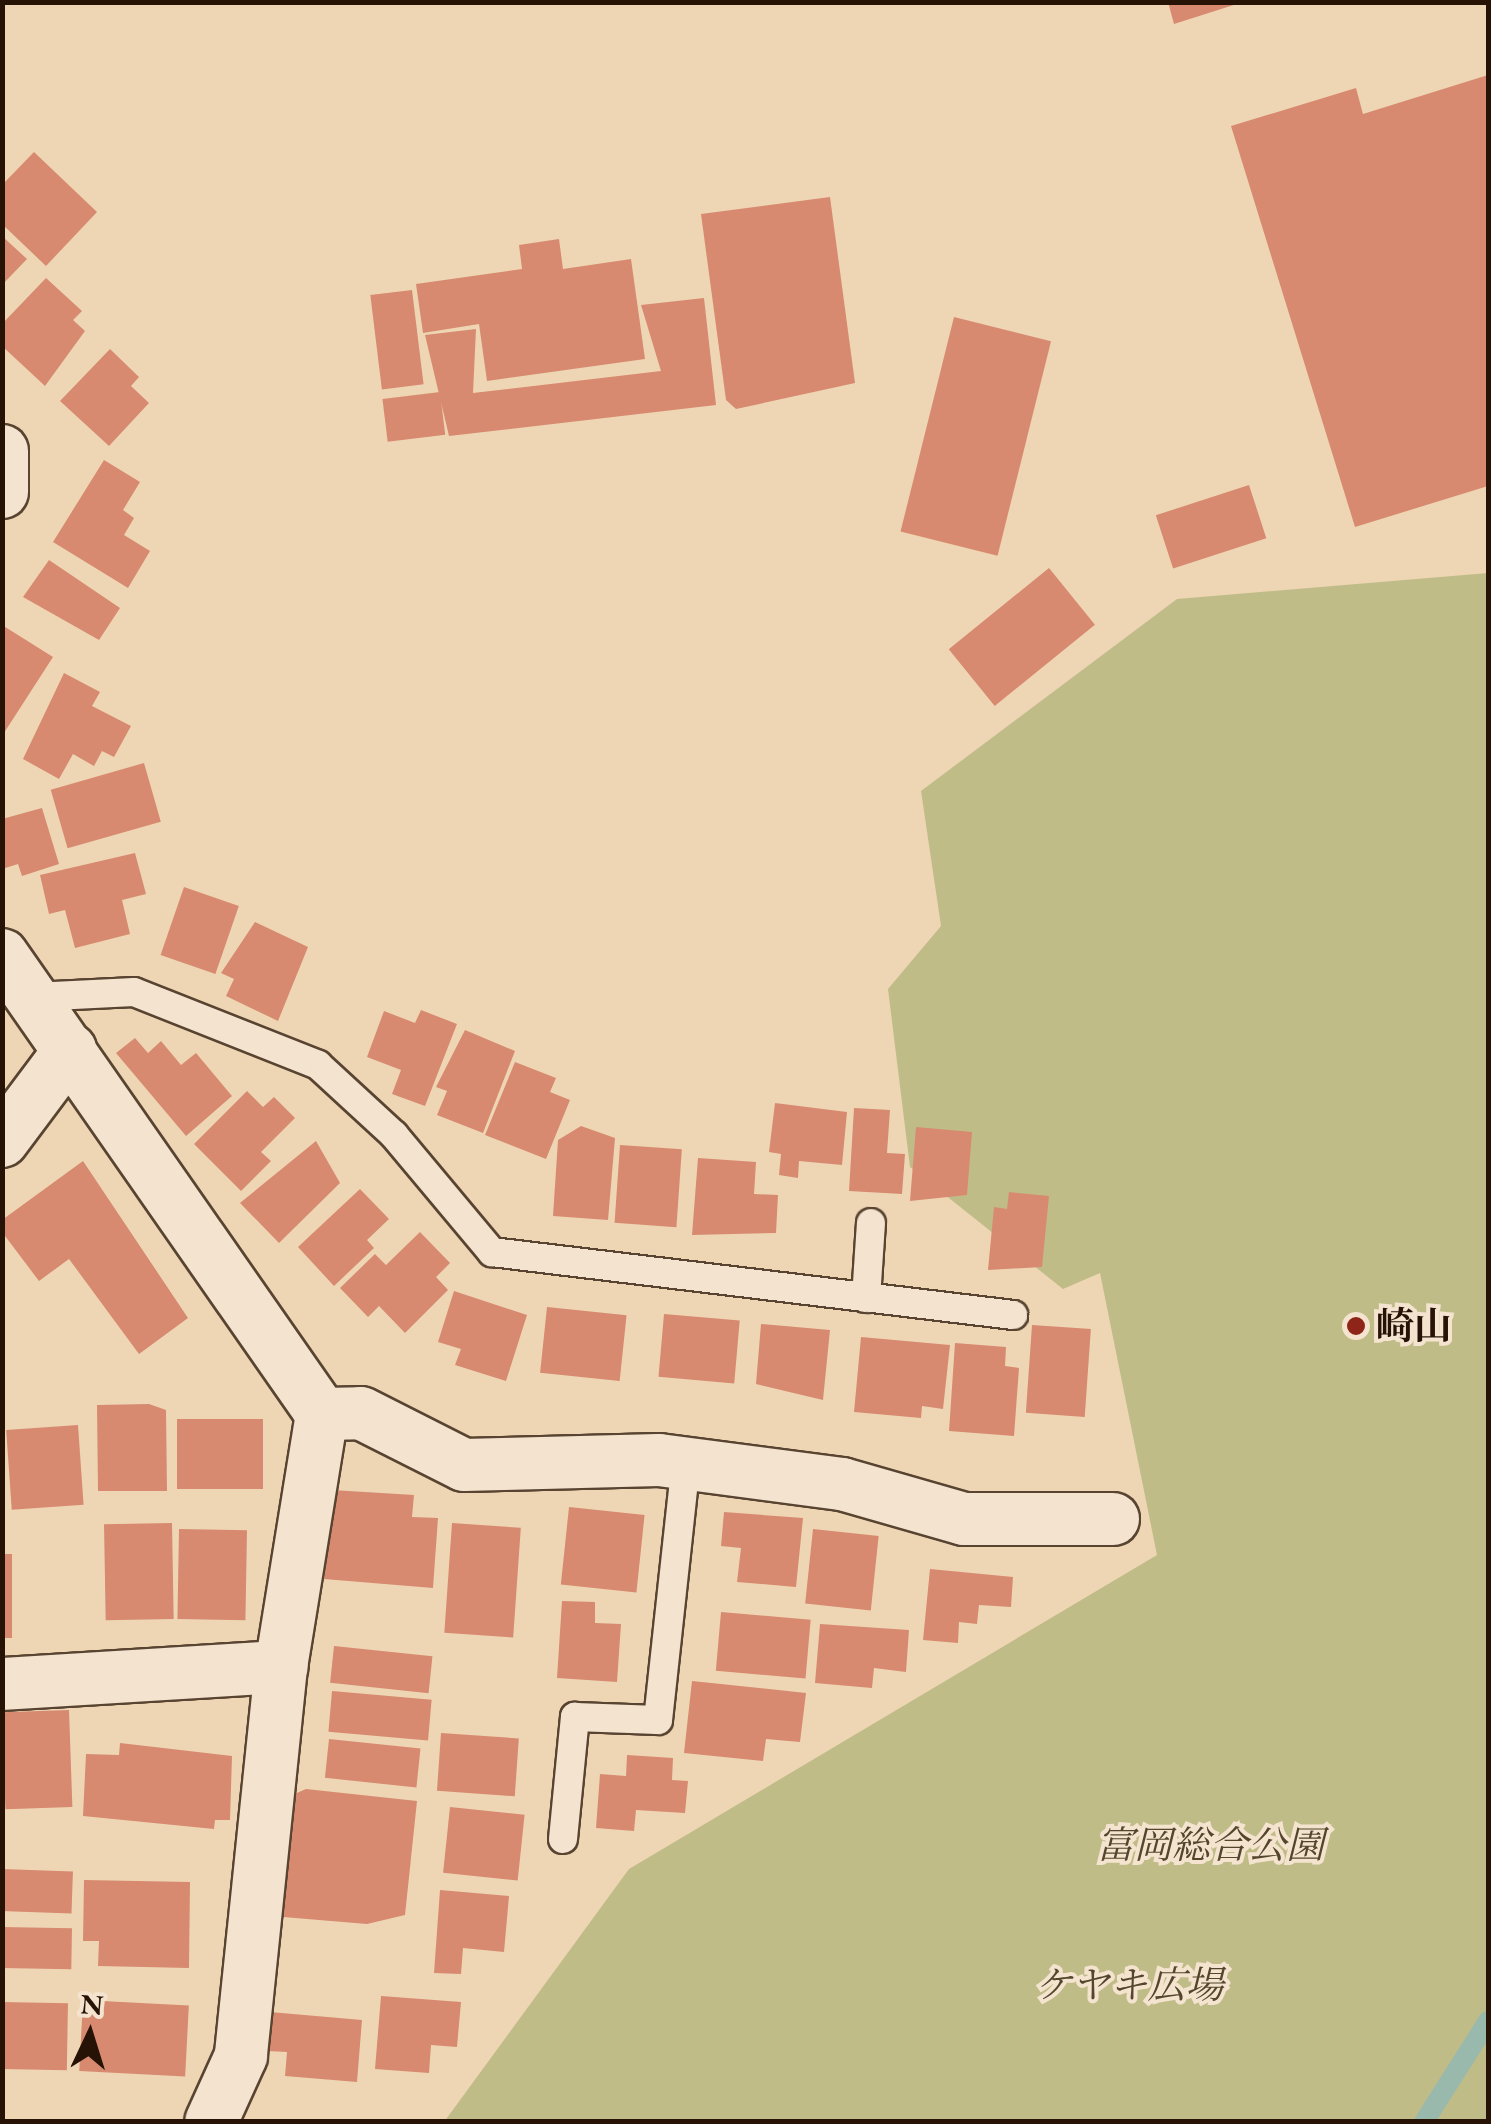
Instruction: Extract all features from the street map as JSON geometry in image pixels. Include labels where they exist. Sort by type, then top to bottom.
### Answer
[{"type":"street","points":[[2,451],[2,492]]},
{"type":"street","points":[[2,954],[322,1414],[281,1668],[241,2056],[211,2122]]},
{"type":"street","points":[[2,1141],[70,1050]]},
{"type":"street","points":[[322,1414],[361,1413],[464,1465],[686,1463],[842,1484],[964,1519],[1113,1518]]},
{"type":"street","points":[[2,1684],[281,1668]]},
{"type":"lane","points":[[33,997],[134,992],[318,1065],[394,1136],[492,1252],[1013,1315]]},
{"type":"lane","points":[[866,1298],[871,1223]]},
{"type":"lane","points":[[563,1839],[575,1717],[658,1720],[686,1463]]},
{"type":"green space","name":"富岡総合公園","points":[[1488,573],[1488,2121],[444,2122],[629,1869],[1157,1555],[1100,1273],[1063,1289],[910,1167],[888,989],[941,926],[921,791],[1177,599]]},
{"type":"building","points":[[1168,2],[1240,2],[1240,3],[1174,24]]},
{"type":"building","points":[[1488,75],[1488,486],[1355,527],[1231,126],[1356,88],[1363,114]]},
{"type":"building","points":[[34,152],[97,212],[46,266],[2,224],[2,185]]},
{"type":"building","points":[[830,197],[855,383],[736,409],[726,400],[701,214]]},
{"type":"building","points":[[2,236],[27,259],[2,285]]},
{"type":"building","points":[[559,239],[563,269],[631,259],[645,359],[487,381],[479,324],[423,333],[416,284],[522,269],[519,245]]},
{"type":"building","points":[[46,278],[82,311],[73,320],[85,331],[45,386],[2,346],[2,324]]},
{"type":"building","points":[[412,290],[424,384],[382,389],[370,295]]},
{"type":"building","points":[[704,298],[716,405],[449,436],[425,335],[476,329],[473,393],[661,371],[641,305]]},
{"type":"building","points":[[954,317],[1051,341],[998,556],[901,531]]},
{"type":"building","points":[[110,349],[139,377],[131,386],[149,403],[109,446],[60,401]]},
{"type":"building","points":[[440,392],[445,435],[388,442],[382,399]]},
{"type":"building","points":[[104,460],[140,482],[123,510],[134,518],[124,535],[150,551],[128,588],[53,542]]},
{"type":"building","points":[[1249,485],[1266,538],[1173,569],[1156,515]]},
{"type":"building","points":[[49,560],[120,608],[99,640],[23,597]]},
{"type":"building","points":[[1049,568],[1095,625],[995,706],[949,649]]},
{"type":"building","points":[[2,625],[53,657],[2,736]]},
{"type":"building","points":[[64,673],[100,692],[92,706],[131,726],[114,757],[102,751],[94,766],[73,754],[59,779],[23,759]]},
{"type":"building","points":[[144,763],[161,822],[68,848],[51,790]]},
{"type":"building","points":[[42,808],[59,864],[22,876],[18,864],[2,869],[2,819]]},
{"type":"building","points":[[135,853],[146,894],[122,900],[130,934],[75,948],[65,910],[49,914],[40,875]]},
{"type":"building","points":[[184,887],[239,906],[215,974],[161,955]]},
{"type":"building","points":[[255,922],[308,947],[278,1021],[226,996],[234,979],[221,973]]},
{"type":"building","points":[[421,1010],[457,1024],[425,1106],[392,1094],[401,1070],[367,1057],[384,1011],[415,1023]]},
{"type":"building","points":[[465,1030],[515,1051],[483,1133],[437,1115],[447,1091],[436,1087]]},
{"type":"building","points":[[135,1038],[148,1053],[161,1041],[181,1065],[196,1053],[232,1096],[186,1136],[116,1053]]},
{"type":"building","points":[[515,1062],[556,1078],[550,1092],[570,1100],[546,1159],[485,1135]]},
{"type":"building","points":[[247,1091],[263,1107],[274,1097],[295,1118],[261,1152],[271,1161],[241,1191],[194,1144]]},
{"type":"building","points":[[775,1103],[847,1112],[842,1165],[799,1161],[798,1178],[779,1175],[781,1154],[769,1152]]},
{"type":"building","points":[[854,1108],[890,1110],[887,1153],[905,1154],[902,1194],[849,1191]]},
{"type":"building","points":[[581,1126],[615,1138],[608,1220],[553,1216],[558,1140]]},
{"type":"building","points":[[916,1127],[972,1132],[967,1195],[910,1201]]},
{"type":"building","points":[[316,1141],[340,1183],[279,1243],[240,1203]]},
{"type":"building","points":[[620,1145],[682,1149],[676,1227],[615,1223]]},
{"type":"building","points":[[698,1158],[756,1162],[754,1194],[778,1195],[776,1233],[692,1235]]},
{"type":"building","points":[[83,1161],[188,1318],[139,1354],[69,1259],[39,1281],[2,1232],[2,1220]]},
{"type":"building","points":[[360,1189],[389,1219],[367,1240],[374,1248],[334,1286],[298,1247]]},
{"type":"building","points":[[1009,1192],[1049,1196],[1042,1267],[988,1270],[994,1207],[1007,1209]]},
{"type":"building","points":[[420,1232],[450,1263],[436,1277],[448,1290],[405,1333],[379,1306],[368,1317],[340,1288],[375,1254],[386,1265]]},
{"type":"building","points":[[454,1291],[527,1315],[506,1381],[455,1365],[461,1349],[438,1342]]},
{"type":"building","points":[[547,1307],[627,1315],[620,1381],[540,1373]]},
{"type":"building","points":[[664,1314],[740,1321],[734,1383],[659,1377]]},
{"type":"building","points":[[761,1324],[830,1330],[823,1400],[756,1384]]},
{"type":"building","points":[[1032,1325],[1091,1329],[1085,1417],[1026,1413]]},
{"type":"building","points":[[861,1337],[950,1345],[943,1409],[922,1406],[921,1418],[854,1412]]},
{"type":"building","points":[[955,1343],[1006,1347],[1005,1366],[1019,1368],[1014,1436],[949,1431]]},
{"type":"building","points":[[149,1404],[166,1410],[167,1491],[98,1491],[97,1405]]},
{"type":"building","points":[[177,1419],[263,1419],[263,1489],[177,1489]]},
{"type":"building","points":[[78,1425],[84,1505],[12,1510],[6,1430]]},
{"type":"building","points":[[332,1490],[414,1495],[412,1517],[438,1518],[433,1588],[324,1579]]},
{"type":"building","points":[[569,1507],[645,1515],[636,1593],[561,1585]]},
{"type":"building","points":[[724,1512],[803,1518],[796,1587],[737,1582],[741,1548],[721,1546]]},
{"type":"building","points":[[172,1523],[174,1619],[106,1620],[104,1524]]},
{"type":"building","points":[[452,1523],[521,1528],[513,1638],[444,1633]]},
{"type":"building","points":[[179,1529],[247,1530],[245,1620],[177,1619]]},
{"type":"building","points":[[813,1529],[879,1536],[871,1610],[805,1604]]},
{"type":"building","points":[[2,1554],[12,1554],[12,1638],[2,1638]]},
{"type":"building","points":[[930,1569],[1013,1577],[1011,1607],[979,1605],[977,1624],[959,1622],[958,1643],[923,1640]]},
{"type":"building","points":[[562,1601],[595,1602],[595,1623],[621,1624],[617,1682],[557,1678]]},
{"type":"building","points":[[721,1612],[811,1620],[806,1679],[716,1671]]},
{"type":"building","points":[[820,1624],[909,1630],[906,1672],[874,1668],[872,1688],[815,1683]]},
{"type":"building","points":[[334,1646],[432,1656],[429,1693],[330,1683]]},
{"type":"building","points":[[692,1681],[806,1693],[800,1742],[766,1739],[763,1761],[684,1753]]},
{"type":"building","points":[[332,1691],[432,1700],[428,1741],[328,1732]]},
{"type":"building","points":[[69,1710],[72,1807],[5,1809],[2,1712]]},
{"type":"building","points":[[441,1733],[519,1738],[515,1796],[437,1791]]},
{"type":"building","points":[[329,1739],[420,1749],[416,1787],[325,1778]]},
{"type":"building","points":[[120,1743],[232,1756],[230,1820],[215,1820],[214,1829],[83,1816],[86,1754],[119,1755]]},
{"type":"building","points":[[627,1755],[673,1758],[672,1780],[688,1781],[685,1813],[636,1810],[634,1831],[596,1828],[600,1774],[626,1776]]},
{"type":"building","points":[[306,1789],[417,1801],[405,1915],[367,1924],[283,1917],[290,1796]]},
{"type":"building","points":[[450,1807],[525,1815],[518,1880],[443,1873]]},
{"type":"building","points":[[2,1869],[73,1871],[71,1913],[2,1911]]},
{"type":"building","points":[[84,1880],[190,1882],[189,1968],[98,1966],[99,1941],[83,1941]]},
{"type":"building","points":[[440,1890],[509,1896],[504,1952],[463,1948],[461,1974],[434,1973]]},
{"type":"building","points":[[2,1927],[72,1928],[71,1969],[2,1968]]},
{"type":"building","points":[[381,1996],[461,2002],[457,2047],[431,2045],[429,2073],[375,2069]]},
{"type":"building","points":[[83,2000],[189,2006],[185,2076],[79,2071]]},
{"type":"building","points":[[2,2002],[68,2003],[67,2070],[2,2069]]},
{"type":"building","points":[[270,2012],[362,2020],[357,2082],[285,2076],[287,2052],[267,2051]]},
{"type":"waterway","points":[[1424,2122],[1488,2021]]},
{"type":"place","name":"崎山","points":[[1356,1326]]},
{"type":"park label","name":"ケヤキ広場","points":[[1129,1985]]}]
